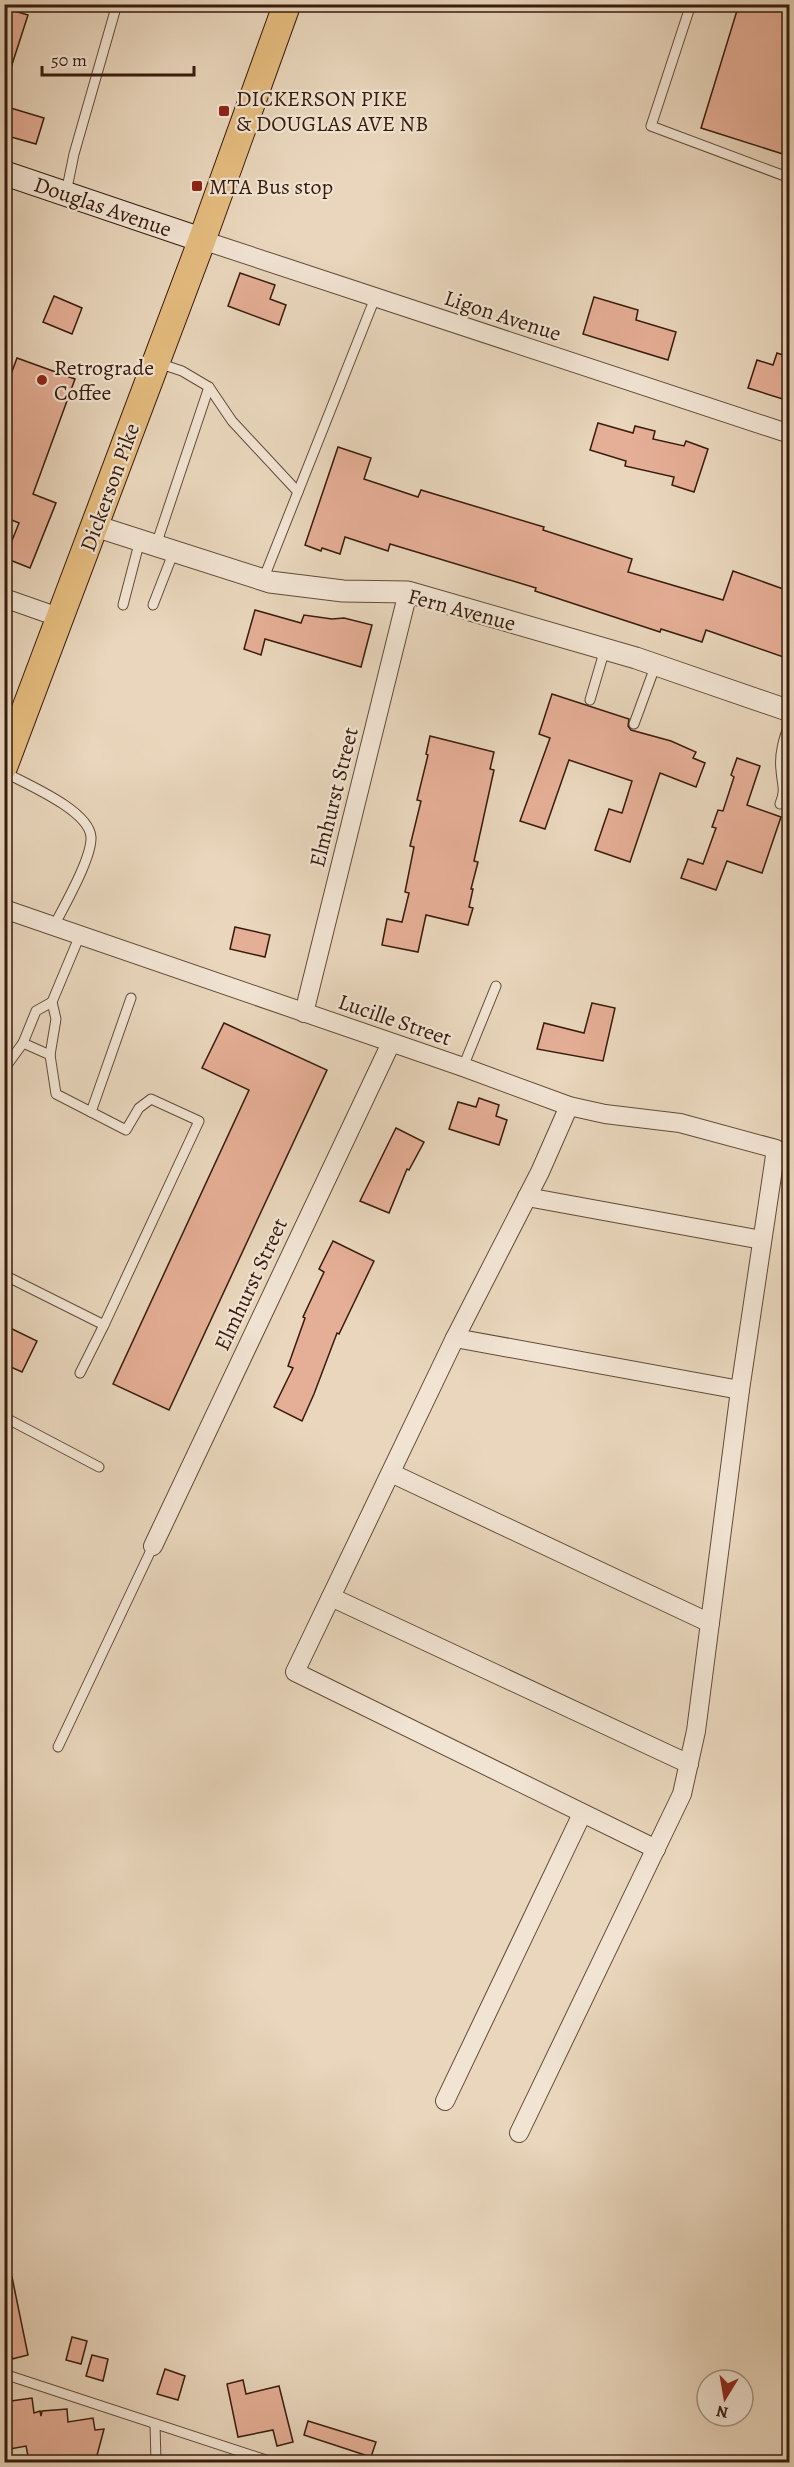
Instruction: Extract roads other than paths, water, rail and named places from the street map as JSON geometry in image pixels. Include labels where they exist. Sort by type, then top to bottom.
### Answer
[{"type":"main road","name":"Dickerson Pike","points":[[4,766],[202,240],[287,4]]},
{"type":"main road","name":"Douglas Avenue","points":[[4,173],[202,240]]},
{"type":"street","name":"Ligon Avenue","points":[[202,240],[789,434]]},
{"type":"street","name":"Fern Avenue","points":[[95,525],[263,580],[343,591],[408,592],[656,664],[789,711]]},
{"type":"street","name":"Elmhurst Street","points":[[304,1013],[408,592]]},
{"type":"street","points":[[4,598],[61,618]]},
{"type":"street","name":"Lucille Street","points":[[4,909],[463,1067],[569,1107],[604,1114],[680,1123],[776,1149],[762,1240]]},
{"type":"street","name":"Elmhurst Street","points":[[153,1546],[391,1043]]},
{"type":"street","points":[[569,1107],[295,1672],[656,1849]]},
{"type":"street","points":[[519,2133],[682,1794],[696,1731],[740,1390],[762,1240],[527,1197]]},
{"type":"street","points":[[455,1338],[740,1390]]},
{"type":"street","points":[[391,1473],[710,1623]]},
{"type":"street","points":[[331,1597],[689,1764]]},
{"type":"street","points":[[445,2101],[582,1814]]},
{"type":"lane","points":[[66,194],[74,154],[117,4]]},
{"type":"lane","points":[[692,4],[651,126],[789,178]]},
{"type":"lane","points":[[263,580],[375,298]]},
{"type":"lane","points":[[156,362],[182,371],[208,387],[232,421],[298,492]]},
{"type":"lane","points":[[123,605],[157,546],[208,387]]},
{"type":"lane","points":[[153,605],[157,546]]},
{"type":"lane","points":[[590,700],[605,649]]},
{"type":"lane","points":[[634,724],[656,664]]},
{"type":"lane","points":[[780,804],[785,791],[781,771],[781,746],[789,722]]},
{"type":"lane","points":[[4,772],[73,810],[88,827],[91,837],[85,862],[54,926]]},
{"type":"lane","points":[[80,935],[52,1002],[56,1018],[50,1055],[56,1094],[126,1130],[139,1108],[151,1099],[199,1121],[80,1373]]},
{"type":"lane","points":[[463,1067],[496,986]]},
{"type":"lane","points":[[91,1112],[131,998]]},
{"type":"lane","points":[[4,1069],[23,1043],[36,1011],[52,1002]]},
{"type":"lane","points":[[23,1043],[50,1055]]},
{"type":"lane","points":[[4,1275],[104,1325]]},
{"type":"lane","points":[[4,1417],[99,1467]]},
{"type":"lane","points":[[58,1748],[153,1546]]},
{"type":"lane","points":[[4,2374],[272,2463]]},
{"type":"lane","points":[[155,2424],[156,2463]]},
{"type":"place","name":"DICKERSON PIKE & DOUGLAS AVE NB","points":[[224,111]]},
{"type":"place","name":"MTA Bus stop","points":[[197,186]]},
{"type":"place","name":"Retrograde Coffee","points":[[42,380]]}]
